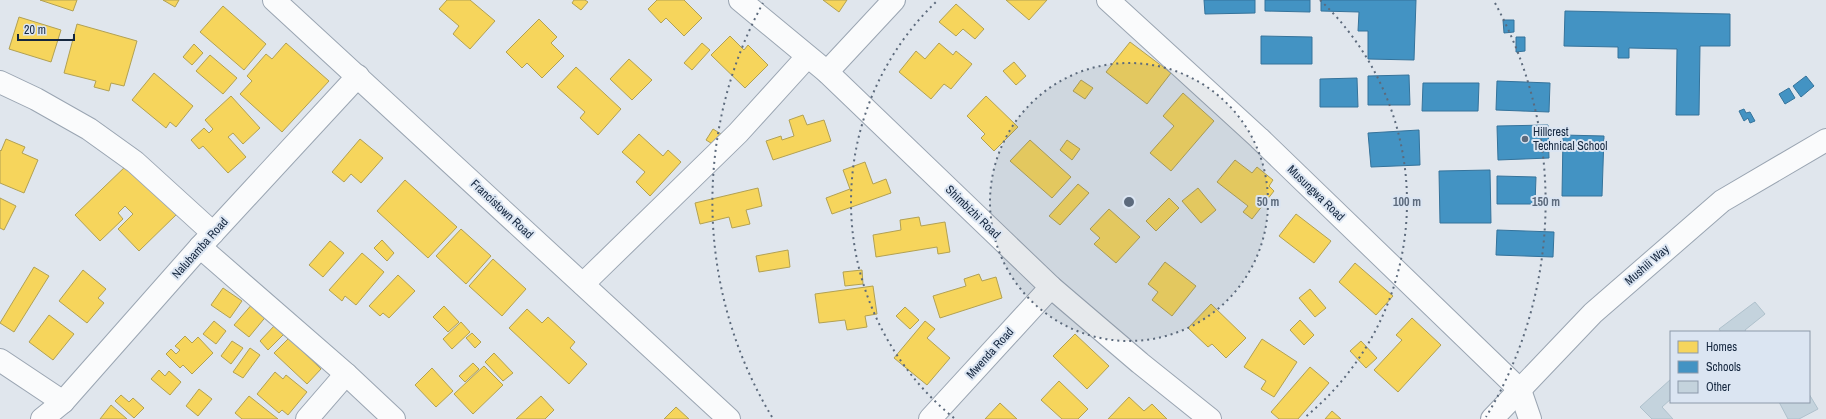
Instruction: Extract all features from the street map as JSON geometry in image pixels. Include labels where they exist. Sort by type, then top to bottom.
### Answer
[{"type":"street","name":"Francistown Road","points":[[274,0],[729,419]]},
{"type":"street","name":"Shimbizhi Road","points":[[740,0],[827,72],[1051,286],[1140,363],[1210,419]]},
{"type":"street","points":[[827,72],[894,0]]},
{"type":"street","name":"Musungwa Road","points":[[1108,0],[1259,138],[1520,390]]},
{"type":"street","points":[[583,284],[738,133],[807,57]]},
{"type":"street","name":"Nalubamba Road","points":[[42,419],[63,402],[206,240],[358,76]]},
{"type":"street","points":[[0,82],[36,99],[101,137],[136,162],[206,240],[394,419]]},
{"type":"street","name":"Mushili Way","points":[[1492,419],[1593,313],[1722,201],[1826,140]]},
{"type":"street","name":"Mwenda Road","points":[[930,419],[1051,286]]},
{"type":"street","points":[[0,360],[63,402]]},
{"type":"street","points":[[307,419],[346,374]]},
{"type":"street","points":[[1520,390],[1530,419]]},
{"type":"building: Homes","points":[[40,0],[77,0],[73,11]]},
{"type":"building: Homes","points":[[163,0],[179,0],[175,7]]},
{"type":"building: Homes","points":[[447,0],[470,0],[495,21],[470,49],[453,34],[459,26],[439,9]]},
{"type":"building: Homes","points":[[574,0],[585,0],[588,2],[581,10],[572,3]]},
{"type":"building: Homes","points":[[657,0],[684,0],[702,18],[684,36],[666,18],[661,23],[648,9]]},
{"type":"building: Homes","points":[[823,0],[847,0],[839,12]]},
{"type":"building: Homes","points":[[1006,0],[1047,0],[1029,20]]},
{"type":"building: Homes","points":[[956,4],[984,29],[975,39],[963,29],[956,36],[939,22]]},
{"type":"building: Homes","points":[[223,6],[266,44],[244,70],[200,32]]},
{"type":"building: Homes","points":[[19,17],[61,30],[51,62],[9,49]]},
{"type":"building: Homes","points":[[539,19],[557,37],[551,43],[564,56],[542,78],[527,63],[522,68],[506,52]]},
{"type":"building: Homes","points":[[77,24],[137,41],[124,86],[111,83],[109,91],[94,87],[96,81],[64,73]]},
{"type":"building: Homes","points":[[730,36],[744,50],[748,45],[768,65],[745,88],[711,55]]},
{"type":"building: Homes","points":[[1130,42],[1171,73],[1147,104],[1106,72]]},
{"type":"building: Homes","points":[[286,43],[329,81],[282,132],[240,94],[252,81],[247,76],[266,54],[272,59]]},
{"type":"building: Homes","points":[[702,43],[710,50],[692,70],[684,63]]},
{"type":"building: Homes","points":[[939,43],[953,55],[956,51],[972,64],[951,89],[944,84],[931,99],[899,72],[916,51],[925,59]]},
{"type":"building: Homes","points":[[194,44],[203,53],[192,65],[183,57]]},
{"type":"building: Homes","points":[[210,55],[237,78],[223,94],[196,71]]},
{"type":"building: Homes","points":[[629,59],[652,80],[632,100],[610,79]]},
{"type":"building: Homes","points":[[1014,62],[1026,76],[1016,85],[1003,71]]},
{"type":"building: Homes","points":[[576,67],[621,109],[598,135],[580,118],[585,112],[557,87]]},
{"type":"building: Homes","points":[[154,73],[193,106],[176,127],[170,122],[166,128],[132,100]]},
{"type":"building: Homes","points":[[1081,80],[1093,88],[1085,99],[1073,91]]},
{"type":"building: Homes","points":[[1183,93],[1214,121],[1171,171],[1150,153],[1174,126],[1163,116]]},
{"type":"building: Homes","points":[[231,96],[260,128],[243,144],[233,133],[228,137],[246,157],[228,173],[203,146],[199,149],[191,140],[204,128],[209,133],[213,129],[205,120]]},
{"type":"building: Homes","points":[[986,96],[1018,127],[994,151],[981,138],[985,134],[967,116]]},
{"type":"building: Homes","points":[[803,115],[807,125],[824,120],[831,141],[773,160],[766,141],[781,136],[782,140],[794,136],[789,120]]},
{"type":"building: Homes","points":[[713,129],[726,137],[719,148],[706,140]]},
{"type":"building: Homes","points":[[639,134],[663,156],[668,150],[681,162],[650,196],[636,182],[645,172],[622,152]]},
{"type":"building: Homes","points":[[6,139],[25,147],[22,153],[38,160],[24,193],[0,183],[0,150],[1,151]]},
{"type":"building: Homes","points":[[360,139],[383,158],[361,183],[351,174],[344,182],[332,172]]},
{"type":"building: Homes","points":[[1030,140],[1071,177],[1052,198],[1010,161]]},
{"type":"building: Homes","points":[[1067,140],[1080,149],[1072,160],[1060,150]]},
{"type":"building: Homes","points":[[1235,160],[1252,173],[1257,167],[1273,180],[1269,186],[1274,191],[1252,219],[1243,212],[1248,206],[1217,182]]},
{"type":"building: Homes","points":[[865,162],[873,184],[886,179],[891,193],[832,214],[826,198],[850,189],[843,170]]},
{"type":"building: Homes","points":[[128,164],[179,212],[139,251],[118,229],[133,214],[125,206],[118,213],[123,219],[100,241],[75,215]]},
{"type":"building: Homes","points":[[405,180],[457,227],[428,258],[377,211]]},
{"type":"building: Homes","points":[[1078,184],[1089,193],[1060,225],[1049,216]]},
{"type":"building: Homes","points":[[758,188],[762,206],[746,210],[750,224],[732,228],[729,217],[700,224],[695,203]]},
{"type":"building: Homes","points":[[1198,188],[1216,210],[1201,223],[1182,201]]},
{"type":"building: Homes","points":[[0,198],[16,206],[4,230],[0,228]]},
{"type":"building: Homes","points":[[1169,198],[1179,208],[1156,231],[1146,221]]},
{"type":"building: Homes","points":[[1109,209],[1140,237],[1116,263],[1094,244],[1100,238],[1090,229]]},
{"type":"building: Homes","points":[[1296,214],[1331,241],[1314,263],[1279,236]]},
{"type":"building: Homes","points":[[919,217],[921,226],[945,222],[950,252],[938,254],[937,247],[876,257],[873,235],[901,230],[900,220]]},
{"type":"building: Homes","points":[[461,229],[491,256],[466,284],[436,256]]},
{"type":"building: Homes","points":[[382,240],[394,253],[387,261],[374,248]]},
{"type":"building: Homes","points":[[330,241],[344,253],[323,277],[309,265]]},
{"type":"building: Homes","points":[[788,250],[790,267],[759,272],[756,256]]},
{"type":"building: Homes","points":[[362,253],[384,272],[356,305],[345,296],[342,301],[329,290]]},
{"type":"building: Homes","points":[[493,259],[526,289],[502,316],[469,286]]},
{"type":"building: Homes","points":[[1165,262],[1196,286],[1172,316],[1152,300],[1158,292],[1148,284]]},
{"type":"building: Homes","points":[[1355,263],[1393,296],[1376,315],[1339,282]]},
{"type":"building: Homes","points":[[34,267],[49,276],[14,332],[0,323]]},
{"type":"building: Homes","points":[[83,270],[106,289],[98,298],[104,303],[87,323],[59,301]]},
{"type":"building: Homes","points":[[862,270],[863,284],[845,286],[843,272]]},
{"type":"building: Homes","points":[[979,274],[982,281],[996,277],[1002,298],[940,318],[933,296],[966,286],[964,279]]},
{"type":"building: Homes","points":[[398,275],[415,291],[389,318],[383,313],[380,316],[369,306]]},
{"type":"building: Homes","points":[[873,286],[877,314],[865,316],[867,327],[847,330],[845,320],[819,323],[815,294]]},
{"type":"building: Homes","points":[[223,288],[242,301],[230,318],[211,305]]},
{"type":"building: Homes","points":[[1310,289],[1326,308],[1315,317],[1299,298]]},
{"type":"building: Homes","points":[[254,302],[268,314],[249,337],[234,325]]},
{"type":"building: Homes","points":[[1211,304],[1246,338],[1226,358],[1212,344],[1208,347],[1188,328]]},
{"type":"building: Homes","points":[[444,306],[459,322],[448,332],[433,317]]},
{"type":"building: Homes","points":[[905,307],[919,320],[910,329],[896,316]]},
{"type":"building: Homes","points":[[527,309],[542,323],[548,317],[575,342],[570,348],[587,364],[569,384],[509,328]]},
{"type":"building: Homes","points":[[49,315],[74,334],[53,360],[29,342]]},
{"type":"building: Homes","points":[[1412,318],[1441,345],[1398,392],[1374,370],[1402,340],[1396,335]]},
{"type":"building: Homes","points":[[1300,320],[1314,335],[1304,345],[1290,330]]},
{"type":"building: Homes","points":[[214,321],[226,331],[216,344],[203,334]]},
{"type":"building: Homes","points":[[925,321],[935,329],[927,338],[950,358],[927,385],[894,358]]},
{"type":"building: Homes","points":[[461,322],[470,332],[452,349],[443,339]]},
{"type":"building: Homes","points":[[275,325],[284,334],[268,350],[260,341]]},
{"type":"building: Homes","points":[[472,333],[481,342],[475,348],[466,338]]},
{"type":"building: Homes","points":[[1075,334],[1109,366],[1087,389],[1053,356]]},
{"type":"building: Homes","points":[[185,336],[192,343],[198,337],[213,353],[192,374],[183,365],[180,368],[166,354],[171,349],[176,354],[180,350],[175,346]]},
{"type":"building: Homes","points":[[289,338],[321,369],[307,384],[274,353]]},
{"type":"building: Homes","points":[[1262,339],[1297,362],[1274,397],[1261,389],[1266,381],[1244,367]]},
{"type":"building: Homes","points":[[232,341],[243,348],[231,364],[221,356]]},
{"type":"building: Homes","points":[[1361,341],[1377,358],[1366,368],[1350,351]]},
{"type":"building: Homes","points":[[250,348],[260,355],[243,378],[233,372]]},
{"type":"building: Homes","points":[[494,353],[513,373],[503,381],[485,362]]},
{"type":"building: Homes","points":[[473,363],[479,369],[465,382],[459,376]]},
{"type":"building: Homes","points":[[484,366],[503,385],[473,414],[454,394]]},
{"type":"building: Homes","points":[[1310,367],[1329,383],[1298,419],[1279,419],[1271,412]]},
{"type":"building: Homes","points":[[432,368],[453,391],[436,407],[415,385]]},
{"type":"building: Homes","points":[[159,370],[165,376],[169,371],[181,382],[170,395],[151,379]]},
{"type":"building: Homes","points":[[275,372],[283,379],[286,375],[307,392],[288,415],[282,410],[279,413],[257,394]]},
{"type":"building: Homes","points":[[1059,381],[1088,409],[1078,419],[1062,419],[1041,400]]},
{"type":"building: Homes","points":[[199,389],[212,399],[198,416],[186,406]]},
{"type":"building: Homes","points":[[121,395],[129,402],[133,398],[144,408],[134,418],[115,401]]},
{"type":"building: Homes","points":[[249,396],[278,419],[242,419],[235,413]]},
{"type":"building: Homes","points":[[541,396],[554,410],[545,419],[516,419]]},
{"type":"building: Homes","points":[[1129,397],[1144,411],[1152,404],[1167,419],[1108,419]]},
{"type":"building: Homes","points":[[1000,403],[1017,419],[985,419]]},
{"type":"building: Homes","points":[[111,405],[127,419],[100,419]]},
{"type":"building: Homes","points":[[676,407],[689,419],[664,419]]},
{"type":"building: Homes","points":[[1332,411],[1341,419],[1325,419]]},
{"type":"building: Schools","points":[[1204,0],[1255,0],[1255,13],[1205,14]]},
{"type":"building: Schools","points":[[1265,0],[1310,0],[1310,12],[1265,11]]},
{"type":"building: Schools","points":[[1321,0],[1416,0],[1414,60],[1368,59],[1368,31],[1358,31],[1359,12],[1321,11]]},
{"type":"building: Schools","points":[[1565,11],[1730,14],[1730,46],[1700,46],[1699,115],[1676,115],[1677,49],[1629,48],[1629,58],[1618,58],[1618,47],[1564,46]]},
{"type":"building: Schools","points":[[1503,20],[1514,20],[1514,32],[1504,33]]},
{"type":"building: Schools","points":[[1261,36],[1312,37],[1312,64],[1261,64]]},
{"type":"building: Schools","points":[[1516,37],[1525,37],[1525,51],[1516,52]]},
{"type":"building: Schools","points":[[1409,75],[1410,105],[1368,105],[1368,76]]},
{"type":"building: Schools","points":[[1806,76],[1814,86],[1801,97],[1793,86]]},
{"type":"building: Schools","points":[[1357,78],[1358,107],[1320,107],[1320,79]]},
{"type":"building: Schools","points":[[1497,81],[1550,83],[1549,112],[1496,110]]},
{"type":"building: Schools","points":[[1423,83],[1479,83],[1478,111],[1422,111]]},
{"type":"building: Schools","points":[[1789,88],[1795,98],[1785,104],[1779,94]]},
{"type":"building: Schools","points":[[1744,109],[1746,113],[1750,112],[1755,121],[1750,123],[1748,118],[1744,121],[1739,111]]},
{"type":"building: Schools","points":[[1548,125],[1549,158],[1498,160],[1497,126]]},
{"type":"building: Schools","points":[[1419,130],[1420,165],[1371,167],[1368,133]]},
{"type":"building: Schools","points":[[1563,135],[1604,136],[1602,196],[1562,196]]},
{"type":"building: Schools","points":[[1490,170],[1491,223],[1440,223],[1439,171]]},
{"type":"building: Schools","points":[[1497,176],[1536,177],[1535,204],[1497,204]]},
{"type":"building: Schools","points":[[1497,230],[1554,232],[1553,257],[1496,255]]},
{"type":"building: Other","points":[[1755,302],[1765,314],[1746,331],[1720,331],[1719,329]]},
{"type":"building: Other","points":[[1670,380],[1670,400],[1662,407],[1673,419],[1652,419],[1640,407]]},
{"type":"building: Other","points":[[1810,396],[1818,409],[1799,419],[1788,419],[1780,403],[1810,403]]},
{"type":"place","name":"Hillcrest Technical School","points":[[1525,139]]}]
